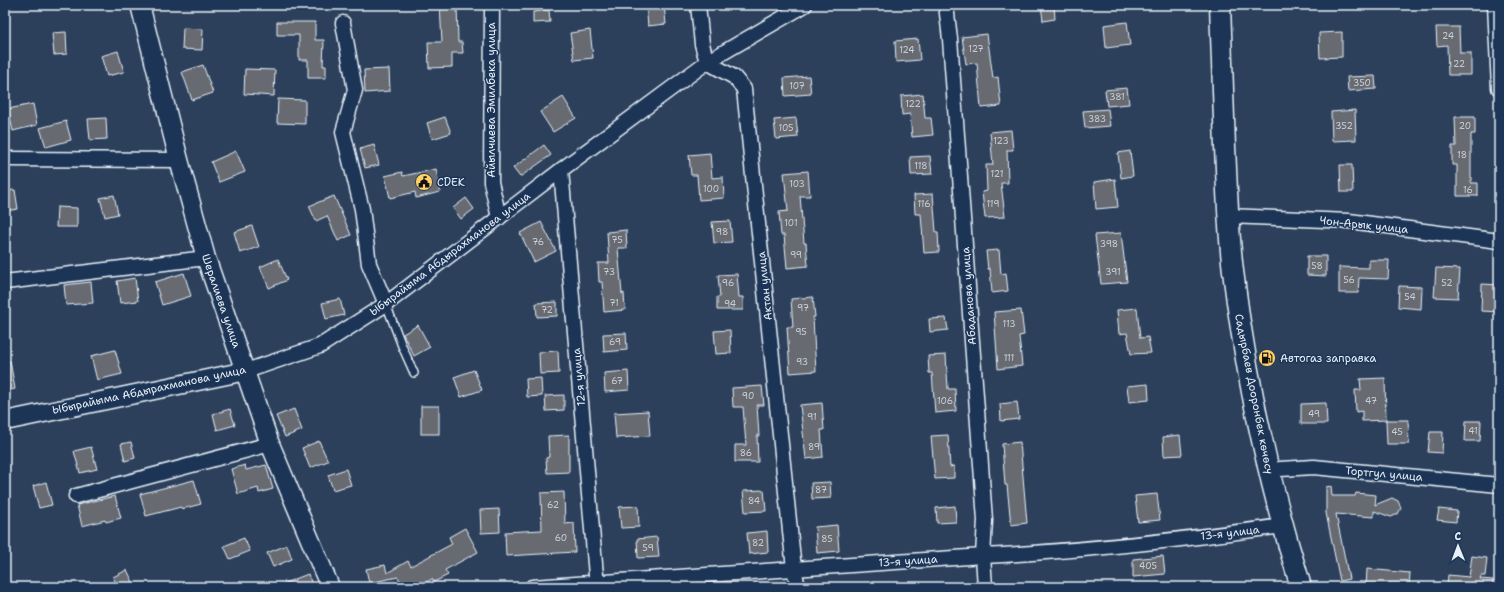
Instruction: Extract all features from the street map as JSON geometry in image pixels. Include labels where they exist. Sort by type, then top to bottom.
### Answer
[{"type":"main road","name":"Садырбаев Дооронбек көчөсү","points":[[1220,5],[1228,216],[1233,270],[1245,358],[1268,472],[1282,526],[1301,587]]},
{"type":"street","name":"Шералиева улица","points":[[140,5],[179,160],[206,258],[270,444],[330,587]]},
{"type":"street","name":"Айылчиева Эмилбека улица","points":[[492,5],[491,182],[500,218]]},
{"type":"street","points":[[698,5],[702,44],[707,62]]},
{"type":"street","name":"Ыбырайыма Абдырахманова улица","points":[[5,420],[246,371],[320,346],[386,304],[561,170],[707,62],[805,5]]},
{"type":"street","name":"Абаданова улица","points":[[946,5],[950,40],[985,512],[983,556],[985,587]]},
{"type":"street","points":[[1495,5],[1499,88]]},
{"type":"street","points":[[343,23],[355,90],[343,132],[362,209],[370,264],[386,304]]},
{"type":"street","name":"Актан улица","points":[[707,62],[734,77],[744,88],[794,569],[798,587]]},
{"type":"street","points":[[5,159],[179,160]]},
{"type":"street","name":"12-я улица","points":[[561,170],[598,585]]},
{"type":"street","name":"Чон-Арык улица","points":[[1228,216],[1349,222],[1499,241]]},
{"type":"street","points":[[5,282],[206,258]]},
{"type":"street","points":[[76,496],[270,444]]},
{"type":"street","name":"Тортгул улица","points":[[1268,472],[1280,469],[1314,467],[1499,485]]},
{"type":"street","name":"13-я улица","points":[[532,587],[598,585],[794,569],[1052,552],[1218,535],[1282,526]]},
{"type":"lane","points":[[386,304],[414,373]]},
{"type":"building","points":[[440,5],[457,5],[458,42],[462,42],[463,53],[452,53],[452,67],[429,68],[428,42],[442,42]]},
{"type":"building","points":[[646,5],[664,5],[666,24],[648,26]]},
{"type":"building","points":[[1041,5],[1054,5],[1055,19],[1043,21]]},
{"type":"building","points":[[549,10],[550,22],[533,23],[533,12]]},
{"type":"building","points":[[277,22],[315,22],[315,40],[324,40],[323,66],[326,66],[326,78],[308,78],[308,60],[299,60],[299,35],[277,35]]},
{"type":"building","points":[[1127,22],[1130,45],[1106,48],[1104,25]]},
{"type":"building","points":[[1436,27],[1459,27],[1460,53],[1471,53],[1471,75],[1448,75],[1447,45],[1437,46]]},
{"type":"building","points":[[183,28],[203,29],[202,50],[182,49]]},
{"type":"building","points":[[590,30],[593,58],[574,60],[570,33]]},
{"type":"building","points":[[66,32],[67,54],[54,55],[52,33]]},
{"type":"building","points":[[1342,32],[1342,57],[1320,58],[1319,33]]},
{"type":"building","points":[[987,34],[993,78],[998,77],[1001,106],[981,108],[977,63],[966,64],[962,37]]},
{"type":"building","points":[[918,39],[920,60],[896,62],[895,41]]},
{"type":"building","points":[[118,51],[124,72],[107,76],[101,56]]},
{"type":"building","points":[[203,65],[213,93],[192,100],[182,72]]},
{"type":"building","points":[[245,69],[275,70],[274,96],[244,94]]},
{"type":"building","points":[[389,69],[390,91],[365,93],[364,70]]},
{"type":"building","points":[[809,76],[811,94],[785,96],[784,78]]},
{"type":"building","points":[[1375,76],[1376,89],[1348,91],[1347,77]]},
{"type":"building","points":[[1127,88],[1129,104],[1107,106],[1105,90]]},
{"type":"building","points":[[923,94],[925,118],[931,118],[933,135],[912,137],[910,114],[902,115],[901,96]]},
{"type":"building","points":[[563,97],[576,118],[553,132],[540,112]]},
{"type":"building","points":[[278,99],[305,100],[305,124],[277,123]]},
{"type":"building","points":[[33,104],[37,125],[13,131],[8,109]]},
{"type":"building","points":[[1108,109],[1110,126],[1085,128],[1083,111]]},
{"type":"building","points":[[1355,110],[1356,140],[1332,141],[1331,112]]},
{"type":"building","points":[[445,117],[451,133],[432,139],[427,123]]},
{"type":"building","points":[[1455,117],[1475,117],[1475,134],[1471,134],[1471,183],[1478,183],[1478,196],[1457,196],[1457,165],[1452,165],[1452,146],[1456,146]]},
{"type":"building","points":[[106,118],[107,139],[90,140],[88,119]]},
{"type":"building","points":[[796,118],[798,137],[776,139],[774,120]]},
{"type":"building","points":[[66,121],[71,140],[46,147],[40,128]]},
{"type":"building","points":[[1011,130],[1013,150],[1007,150],[1008,183],[1001,183],[1005,217],[985,218],[982,192],[987,191],[986,165],[993,165],[990,132]]},
{"type":"building","points":[[374,145],[379,165],[365,168],[360,149]]},
{"type":"building","points":[[544,145],[551,155],[520,177],[513,168]]},
{"type":"building","points":[[236,151],[245,172],[219,182],[211,162]]},
{"type":"building","points":[[1130,151],[1133,176],[1121,178],[1118,153]]},
{"type":"building","points":[[710,153],[712,178],[723,177],[724,198],[699,200],[697,175],[691,175],[689,155]]},
{"type":"building","points":[[930,156],[932,174],[911,175],[910,157]]},
{"type":"building","points":[[1340,165],[1352,165],[1353,192],[1341,192]]},
{"type":"building","points":[[436,169],[440,192],[416,198],[415,192],[390,198],[385,176],[402,172],[403,176]]},
{"type":"building","points":[[808,171],[810,196],[800,196],[804,243],[806,243],[808,266],[787,268],[784,235],[781,235],[779,212],[788,211],[784,173]]},
{"type":"building","points":[[1115,179],[1118,207],[1096,209],[1094,182]]},
{"type":"building","points":[[15,190],[18,209],[5,211],[5,191]]},
{"type":"building","points":[[933,194],[939,252],[924,253],[921,214],[915,214],[914,195]]},
{"type":"building","points":[[114,195],[118,214],[105,217],[100,198]]},
{"type":"building","points":[[334,196],[351,235],[338,241],[327,216],[316,221],[309,206]]},
{"type":"building","points":[[466,198],[474,209],[461,219],[453,208]]},
{"type":"building","points":[[57,207],[77,208],[77,227],[56,227]]},
{"type":"building","points":[[730,221],[732,242],[714,243],[712,222]]},
{"type":"building","points":[[541,222],[556,251],[534,262],[520,233]]},
{"type":"building","points":[[252,226],[259,247],[240,253],[234,232]]},
{"type":"building","points":[[626,230],[627,248],[618,248],[625,310],[604,312],[602,282],[599,282],[598,263],[609,263],[607,232]]},
{"type":"building","points":[[1121,233],[1127,282],[1101,284],[1095,235]]},
{"type":"building","points":[[999,250],[1001,274],[1006,273],[1008,291],[992,293],[990,269],[988,269],[986,251]]},
{"type":"building","points":[[1307,256],[1326,256],[1326,276],[1307,275]]},
{"type":"building","points":[[278,259],[287,280],[269,288],[260,267]]},
{"type":"building","points":[[1369,260],[1389,260],[1388,279],[1359,278],[1358,293],[1339,293],[1339,267],[1369,268]]},
{"type":"building","points":[[1436,268],[1460,269],[1458,298],[1434,297]]},
{"type":"building","points":[[184,273],[191,296],[162,305],[155,282]]},
{"type":"building","points":[[737,274],[739,297],[743,297],[743,310],[717,310],[717,297],[720,297],[718,275]]},
{"type":"building","points":[[135,278],[138,301],[120,303],[117,281]]},
{"type":"building","points":[[91,282],[93,303],[66,305],[64,285]]},
{"type":"building","points":[[1482,284],[1499,285],[1499,312],[1481,311]]},
{"type":"building","points":[[1399,286],[1422,287],[1421,309],[1398,307]]},
{"type":"building","points":[[813,297],[816,371],[790,373],[787,327],[793,327],[791,299]]},
{"type":"building","points":[[340,299],[344,315],[326,319],[322,303]]},
{"type":"building","points":[[557,302],[557,316],[537,317],[536,303]]},
{"type":"building","points":[[1137,308],[1140,338],[1148,337],[1151,353],[1131,354],[1127,333],[1119,334],[1117,310]]},
{"type":"building","points":[[1021,310],[1024,335],[1019,336],[1022,366],[998,369],[994,312]]},
{"type":"building","points":[[946,318],[948,330],[930,332],[929,319]]},
{"type":"building","points":[[418,325],[430,347],[414,356],[403,334]]},
{"type":"building","points":[[730,330],[731,353],[716,354],[714,331]]},
{"type":"building","points":[[626,333],[627,350],[604,352],[603,334]]},
{"type":"building","points":[[115,350],[122,374],[97,380],[91,356]]},
{"type":"building","points":[[558,351],[559,373],[540,374],[539,352]]},
{"type":"building","points":[[946,355],[948,389],[955,389],[956,411],[935,413],[932,373],[929,373],[928,356]]},
{"type":"building","points":[[5,361],[10,361],[15,389],[5,391]]},
{"type":"building","points":[[474,370],[482,390],[461,397],[454,377]]},
{"type":"building","points":[[628,371],[629,390],[605,392],[604,373]]},
{"type":"building","points":[[541,378],[542,396],[527,397],[526,379]]},
{"type":"building","points":[[1385,378],[1386,420],[1362,421],[1362,411],[1356,412],[1355,390],[1361,390],[1360,379]]},
{"type":"building","points":[[1148,384],[1149,400],[1129,402],[1127,386]]},
{"type":"building","points":[[762,386],[764,405],[757,405],[759,436],[757,436],[758,462],[735,462],[735,445],[746,445],[743,407],[733,407],[732,388]]},
{"type":"building","points":[[564,395],[564,410],[546,411],[545,396]]},
{"type":"building","points":[[1017,402],[1019,419],[1001,421],[1000,404]]},
{"type":"building","points":[[822,403],[824,430],[821,430],[823,457],[806,459],[800,405]]},
{"type":"building","points":[[1326,403],[1327,424],[1301,424],[1301,404]]},
{"type":"building","points":[[421,406],[439,406],[439,434],[421,434]]},
{"type":"building","points":[[230,409],[235,425],[217,430],[213,414]]},
{"type":"building","points":[[294,409],[302,430],[285,437],[276,416]]},
{"type":"building","points":[[648,411],[650,436],[616,438],[614,413]]},
{"type":"building","points":[[1386,420],[1408,420],[1409,444],[1387,444]]},
{"type":"building","points":[[1466,421],[1481,421],[1480,441],[1465,441]]},
{"type":"building","points":[[1430,432],[1443,432],[1442,453],[1428,452]]},
{"type":"building","points":[[569,435],[569,472],[547,473],[546,458],[549,457],[548,436]]},
{"type":"building","points":[[948,435],[950,467],[954,466],[954,478],[935,479],[931,436]]},
{"type":"building","points":[[1180,435],[1182,455],[1164,456],[1163,437]]},
{"type":"building","points":[[319,441],[328,461],[310,468],[302,448]]},
{"type":"building","points":[[131,442],[135,458],[125,461],[121,444]]},
{"type":"building","points":[[1020,442],[1027,523],[1011,525],[1007,485],[1005,485],[1002,444]]},
{"type":"building","points":[[91,447],[97,469],[80,473],[74,451]]},
{"type":"building","points":[[245,465],[246,470],[266,465],[273,489],[259,493],[258,488],[238,494],[231,469]]},
{"type":"building","points":[[346,469],[351,485],[333,490],[328,475]]},
{"type":"building","points":[[194,480],[201,504],[182,509],[181,507],[146,516],[140,494]]},
{"type":"building","points":[[46,482],[52,505],[39,508],[33,486]]},
{"type":"building","points":[[830,482],[831,498],[812,499],[811,483]]},
{"type":"building","points":[[1331,486],[1332,496],[1355,496],[1356,493],[1376,495],[1375,505],[1392,498],[1398,501],[1401,508],[1398,514],[1391,517],[1374,511],[1374,517],[1336,514],[1349,579],[1340,581],[1326,513],[1326,487]]},
{"type":"building","points":[[764,490],[766,511],[745,512],[743,491]]},
{"type":"building","points":[[564,492],[565,524],[574,523],[575,552],[506,556],[505,532],[542,530],[541,493]]},
{"type":"building","points":[[1157,494],[1160,520],[1138,522],[1135,496]]},
{"type":"building","points":[[115,496],[121,518],[106,522],[105,520],[82,526],[77,505]]},
{"type":"building","points":[[638,506],[639,527],[621,528],[619,507]]},
{"type":"building","points":[[955,506],[956,522],[937,523],[936,508]]},
{"type":"building","points":[[499,509],[500,532],[481,533],[480,510]]},
{"type":"building","points":[[1439,509],[1457,511],[1456,522],[1437,520]]},
{"type":"building","points":[[837,525],[839,551],[817,553],[815,527]]},
{"type":"building","points":[[465,528],[478,552],[445,570],[448,575],[434,582],[432,579],[417,587],[403,587],[398,577],[369,583],[366,569],[385,565],[387,573],[408,561],[411,566],[452,544],[449,537]]},
{"type":"building","points":[[767,531],[768,552],[749,554],[747,533]]},
{"type":"building","points":[[657,537],[659,557],[638,558],[637,539]]},
{"type":"building","points":[[244,538],[250,551],[230,559],[224,546]]},
{"type":"building","points":[[287,545],[292,559],[273,567],[267,553]]},
{"type":"building","points":[[1163,556],[1165,574],[1133,577],[1133,559]]},
{"type":"building","points":[[1472,556],[1487,558],[1485,576],[1481,576],[1480,579],[1493,580],[1492,587],[1447,587],[1448,575],[1469,577]]},
{"type":"building","points":[[1367,569],[1410,573],[1409,587],[1366,587]]},
{"type":"building","points":[[127,570],[134,584],[127,587],[118,587],[113,577]]},
{"type":"building","points":[[308,574],[313,587],[277,587],[277,586]]},
{"type":"place","name":"CDEK","points":[[424,182]]},
{"type":"place","name":"Автогаз заправка","points":[[1267,358]]}]
